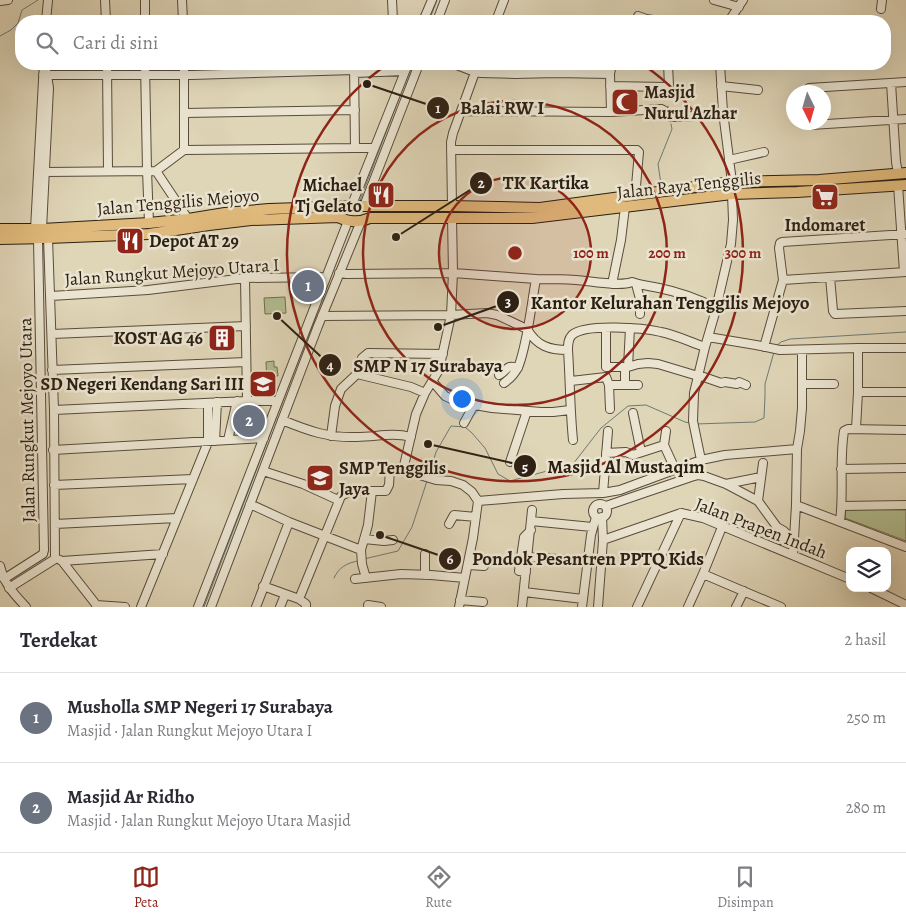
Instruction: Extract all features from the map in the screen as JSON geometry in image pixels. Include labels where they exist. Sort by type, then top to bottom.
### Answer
[{"type":"main road","name":"Jalan Raya Tenggilis","points":[[357,207],[452,206],[540,208],[732,182],[820,180],[902,173]]},
{"type":"main road","points":[[820,180],[820,191]]},
{"type":"main road","name":"Jalan Raya Tenggilis","points":[[354,221],[370,218],[401,217],[539,218],[732,194],[766,194],[902,185]]},
{"type":"main road","points":[[401,217],[402,206]]},
{"type":"main road","name":"Jalan Tenggilis Mejoyo","points":[[0,239],[41,234],[104,231],[149,234],[269,214],[357,207]]},
{"type":"main road","points":[[498,218],[499,207]]},
{"type":"main road","name":"Jalan Tenggilis Mejoyo","points":[[104,231],[234,212],[338,217],[354,221]]},
{"type":"main road","name":"Jalan Tenggilis Mejoyo","points":[[0,229],[41,234]]},
{"type":"street","points":[[0,1],[8,0]]},
{"type":"street","points":[[47,15],[48,0]]},
{"type":"street","points":[[106,0],[106,15]]},
{"type":"street","points":[[145,0],[145,15]]},
{"type":"street","points":[[182,0],[183,15]]},
{"type":"street","points":[[392,0],[393,15]]},
{"type":"street","points":[[426,15],[432,0]]},
{"type":"street","points":[[439,15],[445,0]]},
{"type":"street","points":[[498,15],[504,0]]},
{"type":"street","points":[[714,0],[741,3],[734,15]]},
{"type":"street","points":[[881,9],[882,0]]},
{"type":"street","points":[[45,70],[107,75],[184,75],[326,70]]},
{"type":"street","points":[[41,234],[49,85],[45,70]]},
{"type":"street","points":[[41,234],[45,70]]},
{"type":"street","points":[[107,70],[108,171]]},
{"type":"street","points":[[145,70],[149,223]]},
{"type":"street","points":[[184,70],[184,150]]},
{"type":"street","points":[[354,70],[355,148]]},
{"type":"street","points":[[363,70],[407,75]]},
{"type":"street","points":[[452,206],[451,150],[453,129],[476,70]]},
{"type":"street","points":[[490,70],[515,74],[610,74]]},
{"type":"street","points":[[610,112],[611,70]]},
{"type":"street","points":[[610,86],[666,87],[669,86],[668,70]]},
{"type":"street","points":[[721,70],[723,115],[732,182]]},
{"type":"street","points":[[357,207],[373,148],[407,75]]},
{"type":"street","points":[[357,207],[400,116],[407,75]]},
{"type":"street","points":[[831,87],[906,82]]},
{"type":"street","points":[[891,84],[896,162],[902,173]]},
{"type":"street","points":[[722,86],[758,90]]},
{"type":"street","points":[[461,111],[610,112],[663,109],[671,117],[723,115]]},
{"type":"street","points":[[184,113],[355,110]]},
{"type":"street","points":[[831,125],[906,120]]},
{"type":"street","points":[[44,172],[156,171],[184,150],[373,148]]},
{"type":"street","points":[[451,150],[637,150],[639,152],[637,195]]},
{"type":"street","points":[[729,160],[764,152]]},
{"type":"street","points":[[156,171],[188,219]]},
{"type":"street","points":[[783,280],[905,272],[902,185]]},
{"type":"street","points":[[702,460],[693,421],[694,394],[731,244],[733,220],[732,194]]},
{"type":"street","points":[[612,284],[625,208]]},
{"type":"street","points":[[404,470],[416,414],[425,393],[439,370],[451,315],[453,273],[452,217]]},
{"type":"street","points":[[211,607],[250,504],[264,438],[278,401],[313,326],[322,316],[339,273],[354,221]]},
{"type":"street","points":[[198,607],[254,478],[263,471],[313,326],[326,277],[354,221]]},
{"type":"street","name":"Jalan Rungkut Mejoyo Utara","points":[[41,234],[51,296],[55,524],[58,560]]},
{"type":"street","name":"Jalan Rungkut Mejoyo Utara","points":[[4,579],[43,554],[44,550],[39,283],[41,234]]},
{"type":"street","points":[[771,348],[783,280],[779,244],[782,242],[904,234]]},
{"type":"street","points":[[339,273],[453,273],[612,284],[627,284],[630,282],[661,288],[695,298],[716,308]]},
{"type":"street","name":"Jalan Rungkut Mejoyo Utara I","points":[[51,296],[148,290],[245,278],[326,277]]},
{"type":"street","points":[[830,277],[834,314],[906,311]]},
{"type":"street","points":[[245,278],[247,401]]},
{"type":"street","points":[[504,383],[508,381],[518,368],[536,279]]},
{"type":"street","points":[[39,283],[50,283]]},
{"type":"street","points":[[636,284],[640,299],[640,314]]},
{"type":"street","points":[[322,316],[487,313],[507,319],[527,329],[532,338],[540,344],[551,348],[568,350]]},
{"type":"street","points":[[52,334],[246,326]]},
{"type":"street","points":[[573,440],[568,350],[570,340],[575,333],[606,328],[630,328],[661,332],[705,347]]},
{"type":"street","points":[[606,328],[605,367],[626,367],[643,363],[658,364],[721,383],[737,384],[739,382],[746,385]]},
{"type":"street","points":[[625,385],[630,328]]},
{"type":"street","points":[[708,337],[771,348],[802,350],[906,348]]},
{"type":"street","points":[[856,429],[858,348]]},
{"type":"street","points":[[780,550],[788,537],[796,505],[797,449],[801,424],[802,350]]},
{"type":"street","points":[[331,436],[335,406],[341,389],[357,374],[362,358],[368,353],[443,354]]},
{"type":"street","points":[[52,370],[246,362]]},
{"type":"street","points":[[499,375],[508,367],[518,368]]},
{"type":"street","points":[[357,374],[411,387],[425,393]]},
{"type":"street","points":[[571,381],[606,377],[609,385],[610,409]]},
{"type":"street","points":[[433,382],[445,396],[452,400],[474,405],[553,412],[570,410]]},
{"type":"street","points":[[802,384],[834,384]]},
{"type":"street","points":[[609,385],[638,385]]},
{"type":"street","points":[[42,389],[53,389]]},
{"type":"street","points":[[858,392],[906,392]]},
{"type":"street","points":[[54,410],[237,401],[278,401]]},
{"type":"street","points":[[228,440],[237,401]]},
{"type":"street","points":[[141,607],[193,479],[212,441],[217,402]]},
{"type":"street","points":[[208,403],[212,441]]},
{"type":"street","points":[[464,422],[474,405]]},
{"type":"street","points":[[510,462],[527,410]]},
{"type":"street","points":[[633,413],[641,452]]},
{"type":"street","points":[[282,420],[309,432],[331,436],[357,437],[401,434],[411,437]]},
{"type":"street","points":[[840,522],[842,506],[840,469],[844,430],[906,430]]},
{"type":"street","points":[[603,493],[608,431]]},
{"type":"street","points":[[666,431],[664,445],[674,470]]},
{"type":"street","points":[[54,450],[264,438]]},
{"type":"street","points":[[606,453],[626,452],[633,455],[664,445]]},
{"type":"street","points":[[478,501],[563,494],[603,493],[620,490],[702,460],[797,449]]},
{"type":"street","points":[[758,501],[763,463]]},
{"type":"street","points":[[299,599],[340,496],[351,491],[385,491],[389,485],[391,468],[396,468],[436,480],[451,481],[463,485],[472,492],[478,501],[460,603],[483,602]]},
{"type":"street","points":[[840,469],[906,468]]},
{"type":"street","points":[[263,471],[303,484],[338,500]]},
{"type":"street","points":[[598,607],[603,540],[599,517],[592,511],[594,506],[600,503],[606,506],[698,475],[726,484],[758,501],[777,527],[784,530],[793,555]]},
{"type":"street","points":[[726,484],[761,477]]},
{"type":"street","points":[[54,484],[193,479]]},
{"type":"street","points":[[366,578],[361,553],[368,525],[372,491]]},
{"type":"street","points":[[250,504],[289,522],[324,535],[361,553]]},
{"type":"street","points":[[842,506],[906,504]]},
{"type":"street","points":[[796,505],[906,547]]},
{"type":"street","points":[[524,592],[582,603],[592,527],[599,517],[606,514],[606,506]]},
{"type":"street","points":[[522,607],[532,510]]},
{"type":"street","points":[[637,607],[681,513]]},
{"type":"street","name":"Jalan Prapen Indah","points":[[603,540],[681,513],[702,518],[846,577]]},
{"type":"street","points":[[449,524],[454,515],[476,517]]},
{"type":"street","points":[[55,524],[177,518]]},
{"type":"street","points":[[532,521],[592,527]]},
{"type":"street","points":[[256,607],[289,522]]},
{"type":"street","points":[[688,607],[722,527]]},
{"type":"street","points":[[526,572],[519,571],[524,538],[531,530]]},
{"type":"street","points":[[364,539],[393,540]]},
{"type":"street","points":[[9,588],[58,560],[163,554]]},
{"type":"street","points":[[424,554],[425,575]]},
{"type":"street","points":[[528,557],[587,561]]},
{"type":"street","points":[[58,560],[97,606],[125,607]]},
{"type":"street","points":[[468,565],[484,566]]},
{"type":"street","points":[[0,566],[9,588],[26,607]]},
{"type":"street","points":[[23,566],[28,576]]},
{"type":"street","points":[[355,579],[401,574],[465,578]]},
{"type":"street","points":[[703,574],[781,607]]},
{"type":"street","points":[[263,586],[299,599],[306,604],[306,607]]},
{"type":"street","points":[[736,607],[744,591]]},
{"type":"street","points":[[879,592],[906,606]]},
{"type":"street","points":[[280,607],[285,595]]},
{"type":"street","points":[[368,605],[381,607]]},
{"type":"green space","points":[[285,297],[286,313],[265,314],[264,298]]},
{"type":"green space","points":[[274,361],[274,367],[277,367],[278,376],[274,376],[274,384],[267,385],[266,362]]},
{"type":"green space","points":[[846,509],[906,510],[906,541],[845,518]]},
{"type":"waterway","points":[[20,15],[22,10],[38,0]]},
{"type":"waterway","points":[[431,15],[437,0]]},
{"type":"waterway","points":[[0,36],[15,26]]},
{"type":"waterway","points":[[359,203],[410,70]]},
{"type":"waterway","points":[[661,184],[658,164],[672,129],[671,124]]},
{"type":"waterway","points":[[204,607],[342,246]]},
{"type":"waterway","points":[[776,346],[790,339],[906,332]]},
{"type":"waterway","points":[[696,424],[755,422],[764,418],[765,384],[774,352]]},
{"type":"waterway","points":[[429,475],[436,452],[451,426],[465,427],[472,433],[485,448],[498,474],[510,481],[573,464],[601,428],[628,406],[646,405],[690,423]]},
{"type":"waterway","points":[[364,559],[398,551],[412,527],[427,481]]},
{"type":"waterway","points":[[334,578],[344,566],[358,561]]},
{"type":"place","name":"Balai RW I","points":[[367,84]]},
{"type":"place","name":"Masjid Nurul Azhar","points":[[625,102]]},
{"type":"place","name":"Michael Tj Gelato","points":[[381,195]]},
{"type":"place","name":"Indomaret","points":[[825,197]]},
{"type":"place","name":"TK Kartika","points":[[396,237]]},
{"type":"place","name":"Depot AT 29","points":[[130,241]]},
{"type":"place","name":"Musholla SMP Negeri 17 Surabaya","points":[[308,286]]},
{"type":"place","name":"SMP N 17 Surabaya","points":[[277,316]]},
{"type":"place","name":"Kantor Kelurahan Tenggilis Mejoyo","points":[[438,327]]},
{"type":"place","name":"KOST AG 46","points":[[222,338]]},
{"type":"place","name":"SD Negeri Kendang Sari III","points":[[263,384]]},
{"type":"place","name":"Masjid Ar Ridho","points":[[249,421]]},
{"type":"place","name":"Masjid Al Mustaqim","points":[[428,444]]},
{"type":"place","name":"SMP Tenggilis Jaya","points":[[320,478]]},
{"type":"place","name":"Pondok Pesantren PPTQ Kids","points":[[380,535]]}]
